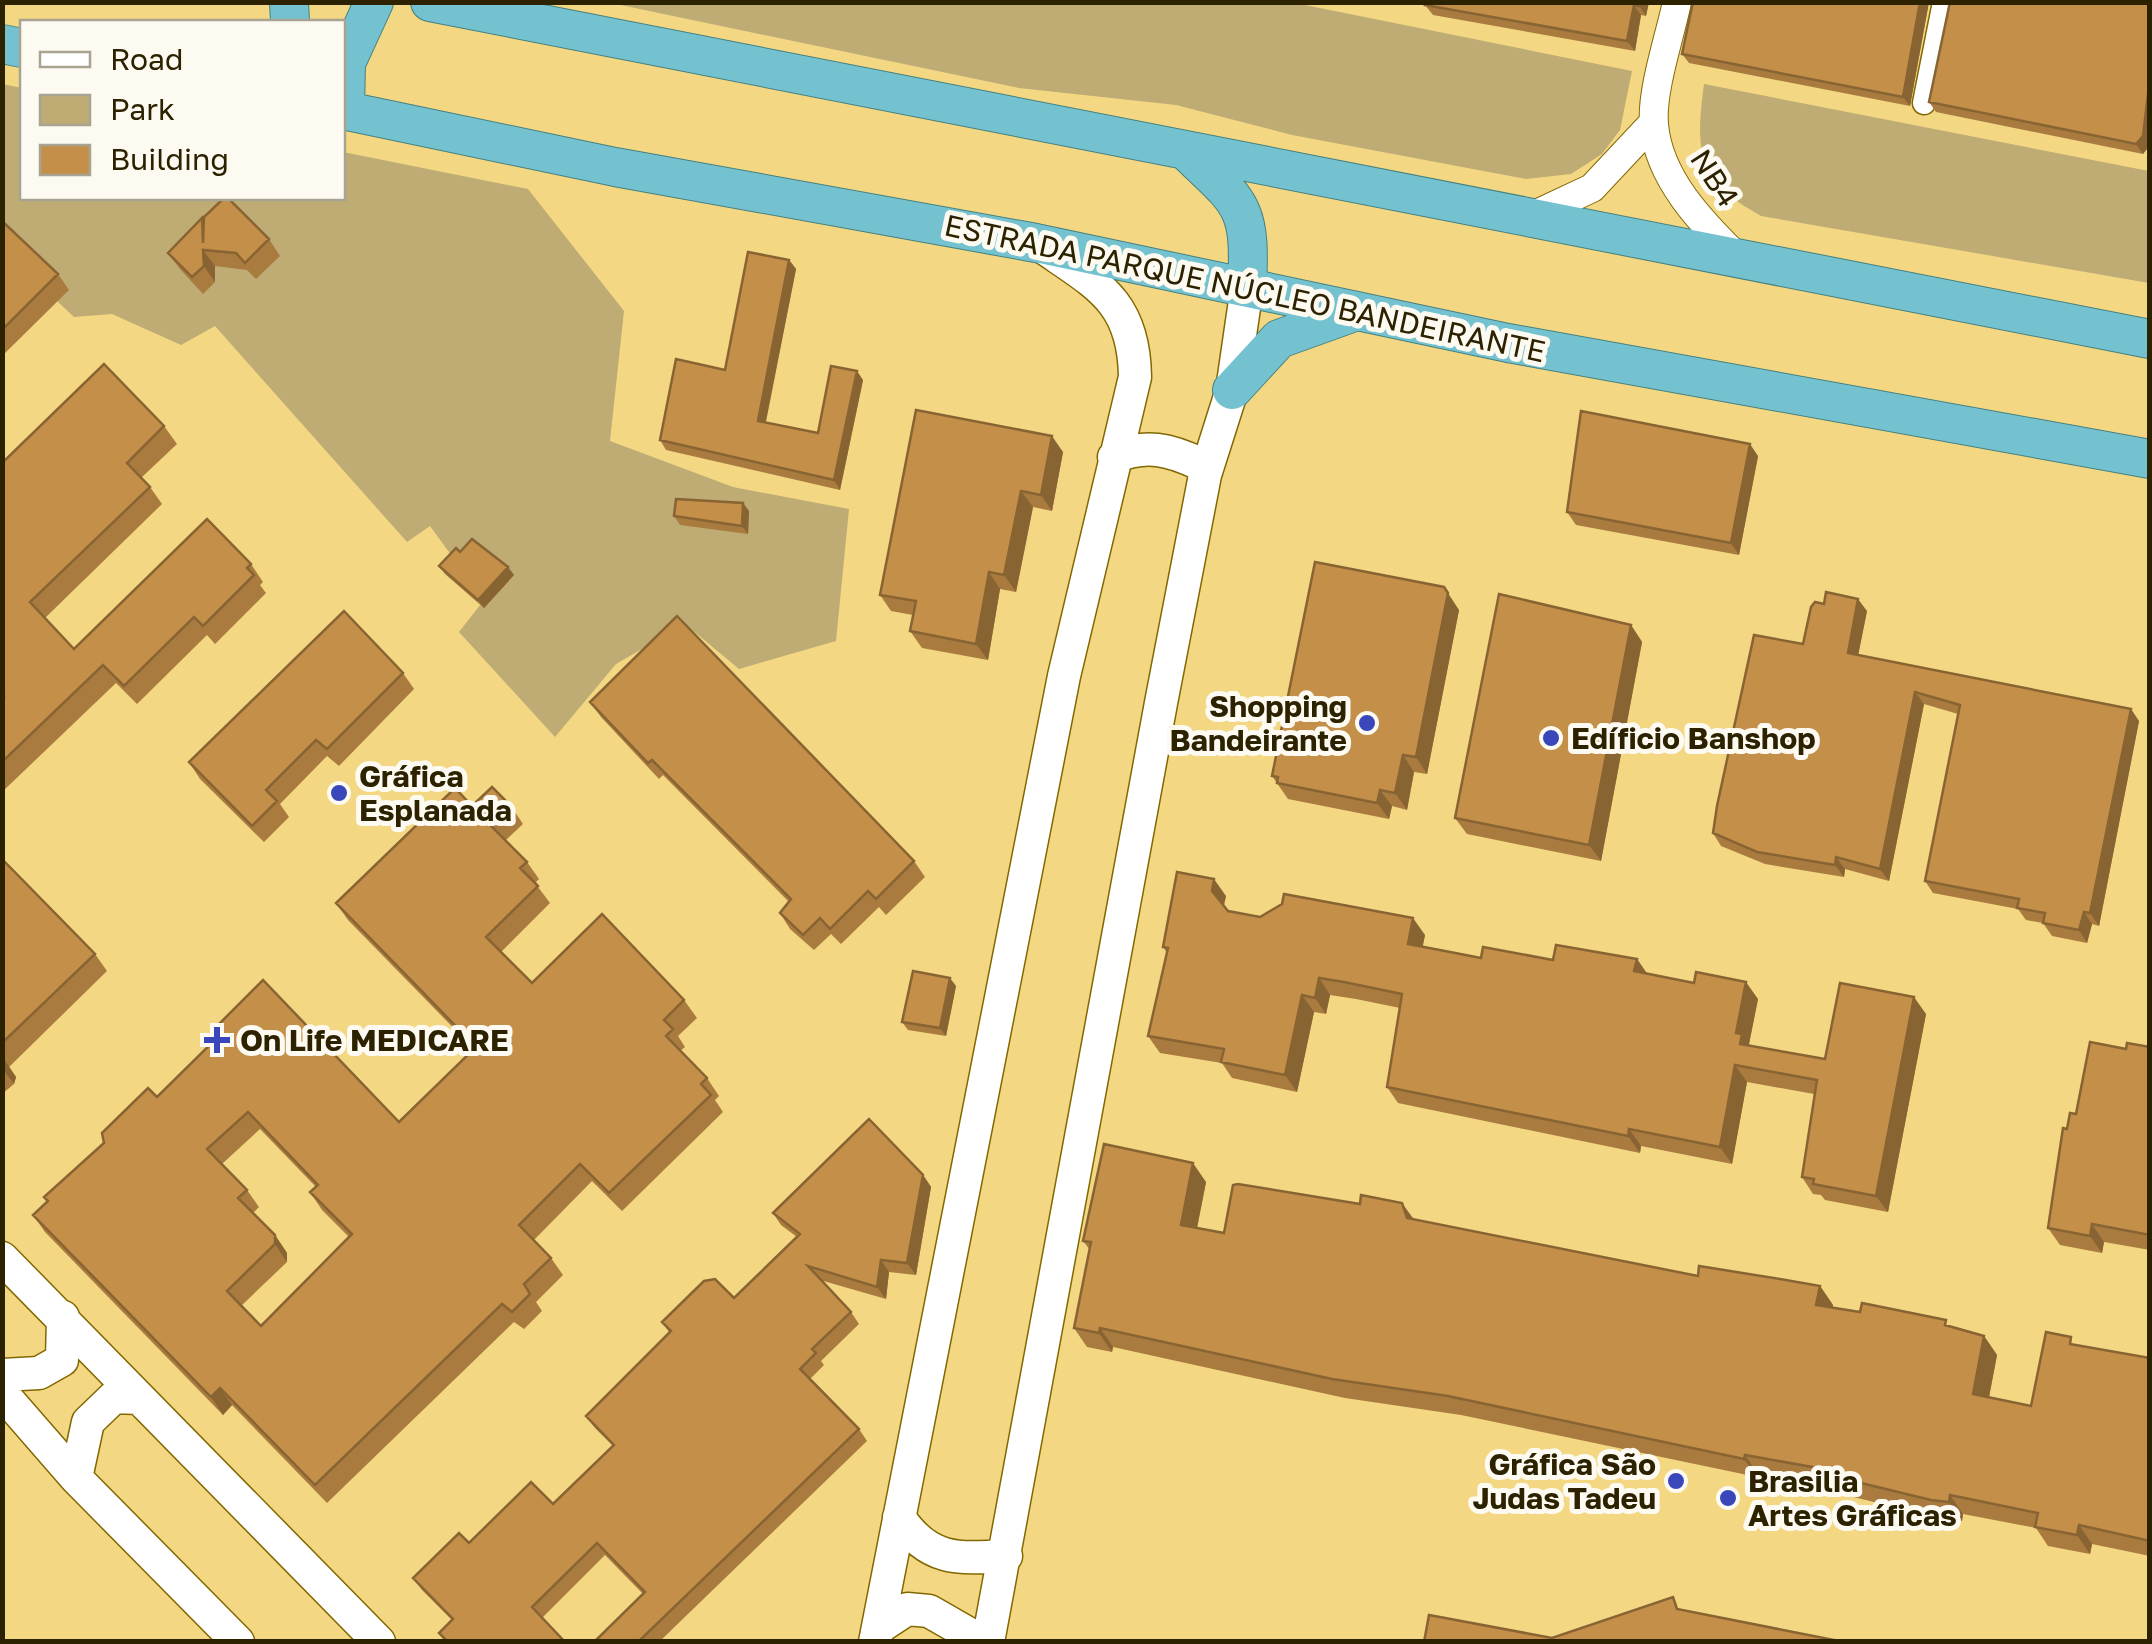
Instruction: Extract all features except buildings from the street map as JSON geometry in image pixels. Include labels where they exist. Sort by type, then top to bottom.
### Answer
[{"type":"highway","points":[[345,86],[346,63],[374,2]]},
{"type":"highway","points":[[430,2],[2150,339]]},
{"type":"highway","name":"ESTRADA PARQUE NÚCLEO BANDEIRANTE","points":[[345,110],[615,167],[1036,243],[1508,343],[2150,458]]},
{"type":"highway","points":[[1186,151],[1234,197],[1246,218],[1247,288]]},
{"type":"highway","points":[[1232,390],[1279,340],[1361,310]]},
{"type":"main road","points":[[876,1635],[1064,676],[1135,376],[1134,346],[1122,310],[1104,289],[1036,243]]},
{"type":"main road","points":[[876,1635],[907,1609],[929,1611],[985,1642],[1006,1556],[1205,474],[1232,390],[1247,288]]},
{"type":"main road","points":[[1114,457],[1144,448],[1161,449],[1200,464],[1205,474]]},
{"type":"main road","points":[[2,1258],[379,1642]]},
{"type":"main road","points":[[2,1375],[39,1374],[62,1360],[63,1317]]},
{"type":"main road","points":[[2,1393],[76,1478],[238,1642]]},
{"type":"main road","points":[[76,1478],[88,1422],[114,1398],[138,1398]]},
{"type":"main road","points":[[899,1518],[916,1543],[939,1553],[968,1558],[1006,1556]]},
{"type":"street","name":"NB4","points":[[1677,2],[1653,123],[1666,168],[1706,226],[1738,259]]},
{"type":"street","points":[[1924,104],[1944,2]]},
{"type":"street","points":[[1528,218],[1592,188],[1653,123]]},
{"type":"green space","points":[[611,3],[1295,3],[1632,71],[1620,130],[1602,154],[1571,174],[1526,179],[1292,135],[1176,105],[1019,88]]},
{"type":"green space","points":[[2,84],[20,88],[20,200],[345,200],[345,152],[528,189],[624,311],[610,441],[733,487],[849,509],[836,641],[739,669],[685,624],[616,664],[555,737],[459,632],[484,600],[430,526],[407,542],[215,326],[181,345],[112,314],[74,317],[3,250]]},
{"type":"green space","points":[[1704,84],[2149,171],[2149,283],[1761,216],[1724,190],[1705,163],[1700,129]]},
{"type":"place","name":"Shopping Bandeirante","points":[[1367,723]]},
{"type":"place","name":"Edíficio Banshop","points":[[1551,738]]},
{"type":"place","name":"Gráfica Esplanada","points":[[339,793]]},
{"type":"place","name":"On Life MEDICARE","points":[[217,1040]]},
{"type":"place","name":"Gráfica São Judas Tadeu","points":[[1676,1481]]},
{"type":"place","name":"Brasilia Artes Gráficas","points":[[1728,1498]]}]
